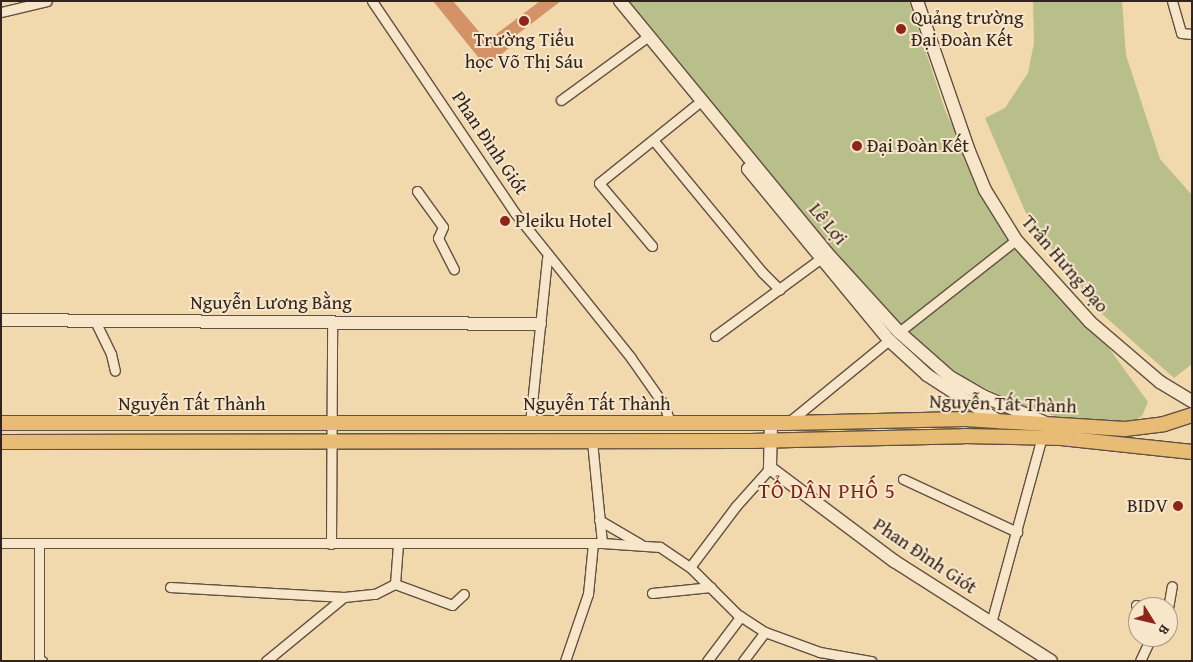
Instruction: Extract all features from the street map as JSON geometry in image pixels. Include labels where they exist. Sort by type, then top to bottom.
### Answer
[{"type":"main road","name":"Nguyễn Tất Thành","points":[[1,423],[787,423],[965,419],[1000,423],[1047,422],[1125,429],[1164,424],[1192,416]]},
{"type":"main road","points":[[1000,423],[1026,437]]},
{"type":"main road","name":"Nguyễn Tất Thành","points":[[1,442],[771,441],[1026,437],[1192,452]]},
{"type":"street","points":[[1,12],[47,1]]},
{"type":"street","name":"Phan Đình Giót","points":[[372,1],[547,258],[631,358],[664,406],[670,422]]},
{"type":"street","points":[[610,1],[699,102],[820,259],[889,340],[927,375],[1000,423]]},
{"type":"street","name":"Lê Lợi","points":[[620,1],[699,102],[827,253],[899,332],[950,377],[983,396],[1047,422]]},
{"type":"street","name":"Trần Hưng Đạo","points":[[917,1],[969,151],[985,190],[1016,240],[1090,322],[1160,382],[1192,401]]},
{"type":"street","points":[[1172,1],[1180,33],[1192,34]]},
{"type":"street","points":[[561,100],[643,40]]},
{"type":"street","points":[[652,246],[599,183],[654,141],[699,102]]},
{"type":"street","points":[[654,141],[762,272],[780,290]]},
{"type":"street","points":[[417,191],[443,226],[438,238],[454,269]]},
{"type":"street","points":[[899,332],[1016,240]]},
{"type":"street","points":[[530,423],[547,258]]},
{"type":"street","points":[[715,336],[820,259]]},
{"type":"street","name":"Nguyễn Lương Bằng","points":[[1,320],[540,324]]},
{"type":"street","points":[[95,321],[111,354],[115,371]]},
{"type":"street","points":[[331,544],[332,322]]},
{"type":"street","points":[[787,423],[798,417],[889,340]]},
{"type":"street","points":[[690,567],[736,506],[770,468],[771,423]]},
{"type":"street","points":[[991,623],[1042,438]]},
{"type":"street","points":[[565,661],[588,594],[600,520],[592,441]]},
{"type":"street","name":"Phan Đình Giót","points":[[770,468],[894,561],[1051,661]]},
{"type":"street","points":[[902,479],[1017,532]]},
{"type":"street","points":[[600,520],[642,545]]},
{"type":"street","points":[[1,543],[597,543],[642,545],[667,549],[690,567],[741,616],[765,632],[812,650],[871,661]]},
{"type":"street","points":[[39,543],[39,661],[42,661]]},
{"type":"street","points":[[395,584],[398,544]]},
{"type":"street","points":[[170,587],[344,598],[375,594],[395,584],[452,605],[464,594]]},
{"type":"street","points":[[1170,597],[1172,586]]},
{"type":"street","points":[[652,593],[711,587]]},
{"type":"street","points":[[266,661],[344,598]]},
{"type":"street","points":[[707,661],[741,616]]},
{"type":"street","points":[[743,661],[765,632]]},
{"type":"street","points":[[1140,661],[1146,647]]},
{"type":"green space","name":"Đại Đoàn Kết","points":[[620,1],[909,1],[946,113],[985,190],[1016,240],[1090,322],[1148,402],[1142,416],[1127,425],[1067,420],[1018,404],[965,378],[899,332]]},
{"type":"green space","points":[[1033,1],[1122,1],[1126,55],[1160,159],[1192,195],[1192,364],[1174,378],[1101,313],[1028,218],[985,118],[1005,108],[1028,73],[1034,43]]},
{"type":"building","name":"Trường Tiểu học Võ Thị Sáu","points":[[433,1],[453,1],[487,41],[540,1],[561,1],[506,43],[509,48],[486,67]]},
{"type":"place","name":"Trường Tiểu học Võ Thị Sáu","points":[[524,21]]},
{"type":"place","name":"Quảng trường Đại Đoàn Kết","points":[[901,29]]},
{"type":"place","name":"Đại Đoàn Kết","points":[[857,146]]},
{"type":"place","name":"Pleiku Hotel","points":[[505,221]]},
{"type":"place","name":"BIDV","points":[[1178,506]]},
{"type":"district","name":"TỔ DÂN PHỐ 5","points":[[827,491]]}]
